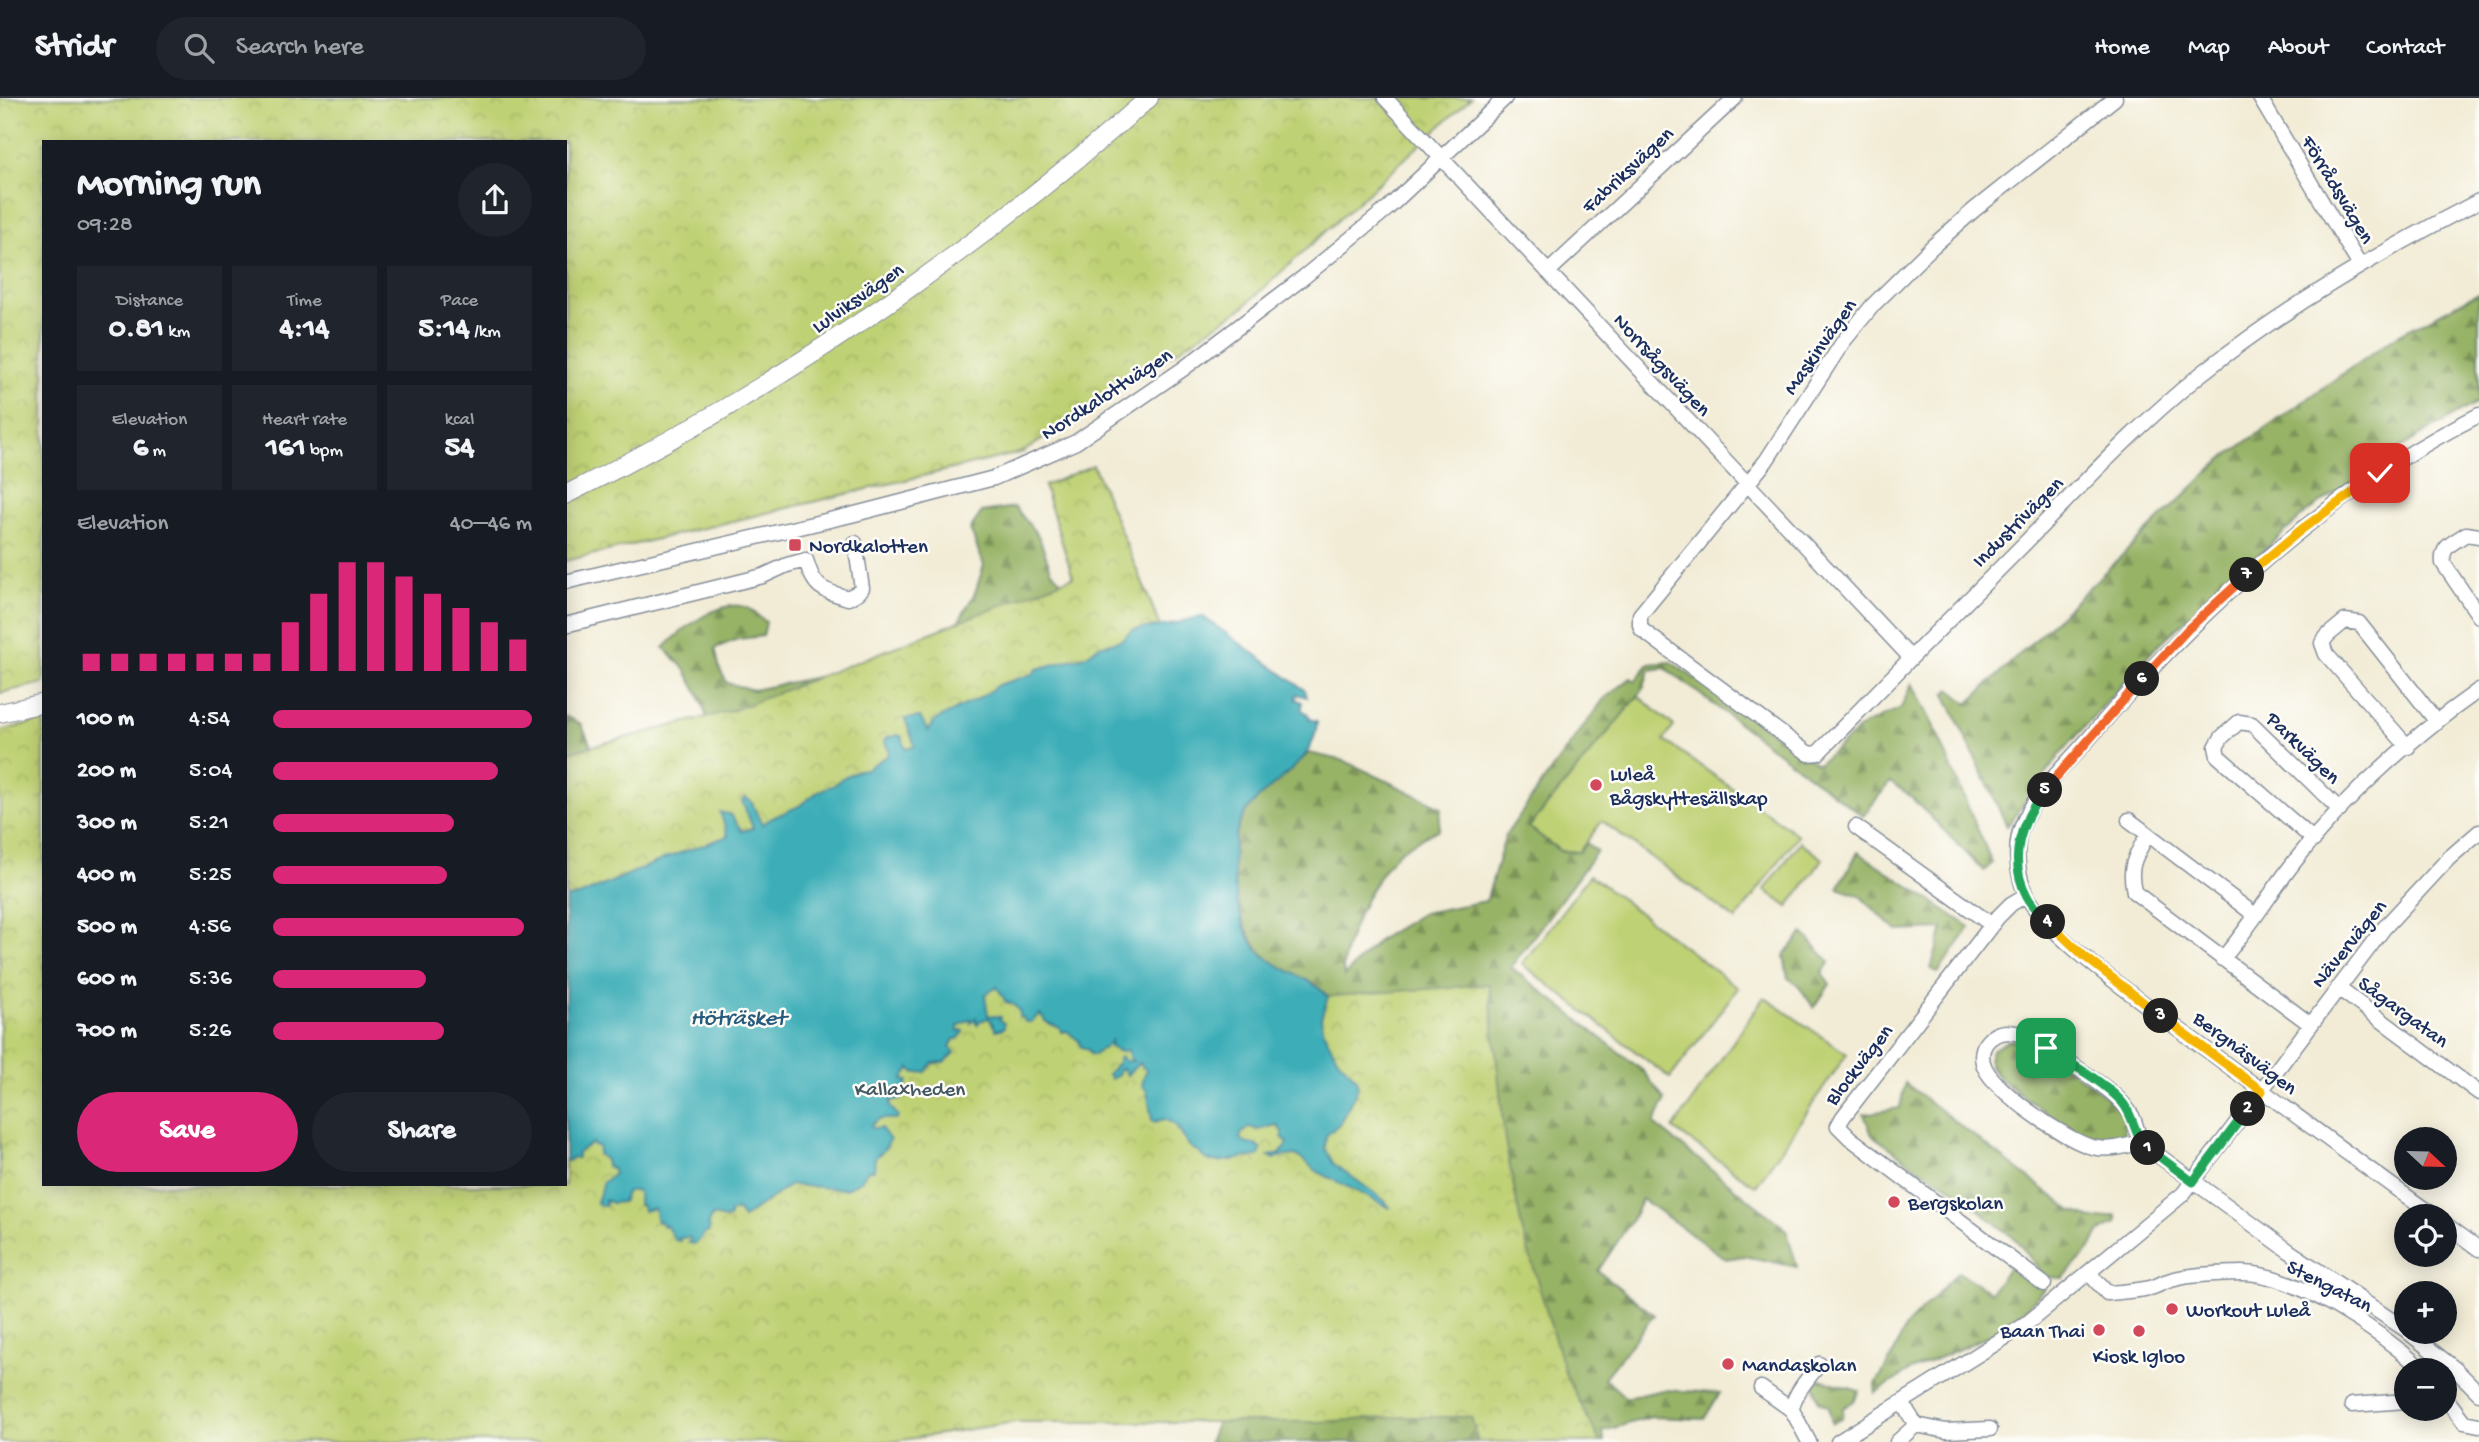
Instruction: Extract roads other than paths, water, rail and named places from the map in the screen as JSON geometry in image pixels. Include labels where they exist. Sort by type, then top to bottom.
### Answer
[{"type":"main road","name":"Lulviksvägen","points":[[567,494],[688,431],[791,370],[891,303],[996,226],[1077,161],[1149,98]]},
{"type":"main road","points":[[0,713],[42,703]]},
{"type":"street","name":"Norrsågsvägen","points":[[1385,98],[1910,657]]},
{"type":"street","name":"Nordkalottvägen","points":[[567,582],[851,515],[994,478],[1076,442],[1249,321],[1388,208],[1505,98]]},
{"type":"street","name":"Fabriksvägen","points":[[1548,272],[1735,98]]},
{"type":"street","name":"Maskinvägen","points":[[1655,596],[1766,461],[1843,342],[1873,305],[1974,210],[2115,98]]},
{"type":"street","name":"Förrådsvägen","points":[[2260,98],[2360,265]]},
{"type":"street","name":"Industrivägen","points":[[1655,596],[1640,615],[1642,630],[1810,754],[1818,752],[2149,419],[2202,373],[2283,315],[2360,265],[2479,201]]},
{"type":"street","name":"Bergnäsvägen","points":[[2417,1204],[2262,1091],[2084,956],[2049,923],[2026,895],[2018,860],[2020,834],[2028,814],[2048,786],[2160,658],[2224,595],[2302,529],[2405,457],[2479,415]]},
{"type":"street","points":[[2479,536],[2466,534],[2444,549],[2442,554],[2443,563],[2479,616]]},
{"type":"street","points":[[567,625],[763,576],[806,560],[815,584],[830,593],[848,598],[862,588],[855,543]]},
{"type":"street","points":[[2408,747],[2326,654],[2322,643],[2328,635],[2345,621],[2359,623],[2437,722]]},
{"type":"street","name":"Parkvägen","points":[[2222,959],[2340,810],[2408,747],[2479,690]]},
{"type":"street","name":"Parkvägen","points":[[2314,840],[2218,755],[2216,747],[2222,737],[2239,722],[2252,724],[2340,810]]},
{"type":"street","points":[[2129,820],[2255,915]]},
{"type":"street","points":[[1856,827],[1992,925]]},
{"type":"street","name":"Nävervägen","points":[[2262,1091],[2384,928],[2417,891],[2479,832]]},
{"type":"street","points":[[2148,834],[2130,872],[2134,892],[2310,1024]]},
{"type":"street","name":"Blockvägen","points":[[2026,895],[2006,909],[1992,925],[1838,1126],[1842,1132],[2044,1284]]},
{"type":"street","name":"Sågargatan","points":[[2338,988],[2479,1093]]},
{"type":"street","points":[[2009,1032],[2025,1036],[2046,1048],[2121,1101],[2133,1117],[2140,1142],[2111,1149],[2091,1146],[2059,1131],[2021,1105],[1991,1078],[1982,1057],[1987,1042],[1999,1033],[2009,1032]]},
{"type":"street","points":[[1838,1442],[2006,1339],[2089,1273],[2183,1194],[2262,1091]]},
{"type":"street","name":"Stengatan","points":[[2140,1142],[2289,1251],[2394,1322]]},
{"type":"street","points":[[2457,1233],[2479,1249]]},
{"type":"street","name":"Stengatan","points":[[2089,1273],[2107,1293],[2152,1288],[2166,1281],[2194,1277],[2241,1273],[2269,1277],[2305,1291],[2351,1317],[2410,1358]]},
{"type":"street","name":"Stengatan","points":[[2424,1344],[2455,1368],[2479,1393]]},
{"type":"street","points":[[1792,1410],[1798,1392],[1819,1364]]},
{"type":"street","points":[[1761,1388],[1792,1410],[1809,1442]]},
{"type":"street","points":[[2353,1405],[2394,1402]]},
{"type":"street","points":[[1902,1403],[1916,1425],[1946,1431],[1990,1429]]},
{"type":"street","points":[[2457,1414],[2463,1422],[2479,1425]]},
{"type":"street","points":[[1897,1442],[1916,1425]]},
{"type":"water","name":"Höträsket","points":[[1202,616],[1305,690],[1307,697],[1297,694],[1296,699],[1302,702],[1302,710],[1311,720],[1317,721],[1314,739],[1306,754],[1256,801],[1237,830],[1233,857],[1237,900],[1240,916],[1254,945],[1270,960],[1311,982],[1328,997],[1321,1018],[1323,1031],[1338,1059],[1357,1079],[1358,1088],[1340,1123],[1326,1136],[1325,1148],[1333,1163],[1385,1201],[1390,1208],[1318,1172],[1296,1155],[1275,1159],[1269,1156],[1280,1154],[1288,1143],[1277,1125],[1259,1130],[1250,1127],[1241,1134],[1241,1139],[1247,1144],[1256,1144],[1261,1150],[1259,1156],[1218,1162],[1204,1158],[1188,1144],[1174,1124],[1164,1119],[1155,1122],[1152,1120],[1147,1091],[1142,1085],[1146,1070],[1139,1063],[1127,1075],[1123,1068],[1111,1079],[1108,1074],[1118,1059],[1121,1057],[1125,1061],[1133,1061],[1129,1058],[1128,1050],[1120,1052],[1110,1047],[1111,1041],[1095,1055],[1090,1054],[1067,1031],[1061,1032],[1060,1028],[1046,1022],[1040,1014],[1031,1022],[1025,1022],[1023,1017],[1019,1017],[1020,1012],[1014,1005],[1006,1002],[997,987],[985,995],[988,1015],[1001,1017],[1004,1028],[996,1030],[989,1018],[979,1021],[978,1025],[976,1018],[971,1023],[971,1019],[958,1026],[958,1031],[964,1032],[958,1039],[954,1039],[950,1047],[955,1053],[945,1062],[933,1063],[926,1072],[915,1073],[910,1068],[903,1080],[908,1081],[900,1100],[891,1100],[890,1107],[898,1115],[897,1119],[879,1119],[871,1125],[872,1128],[881,1128],[890,1140],[875,1158],[874,1170],[868,1170],[861,1181],[845,1189],[790,1185],[743,1218],[737,1210],[725,1219],[712,1216],[708,1233],[696,1244],[688,1243],[691,1239],[689,1237],[675,1240],[666,1225],[657,1222],[654,1208],[644,1211],[641,1205],[638,1205],[638,1191],[627,1191],[622,1202],[612,1203],[605,1200],[606,1206],[598,1204],[596,1201],[602,1183],[614,1174],[612,1168],[606,1166],[605,1160],[598,1154],[599,1146],[592,1143],[577,1153],[577,1158],[567,1161],[567,898],[579,896],[666,858],[728,836],[720,812],[731,815],[742,831],[753,828],[742,801],[745,798],[751,801],[762,824],[888,755],[889,750],[884,741],[887,738],[898,735],[902,737],[906,749],[915,746],[905,719],[920,717],[928,731],[941,717],[983,696],[998,685],[1033,674],[1037,669],[1085,656],[1099,646],[1121,640],[1132,630],[1169,625]]},
{"type":"place","name":"Nordkalotten","points":[[795,545]]},
{"type":"place","name":"Luleå Bågskyttesällskap","points":[[1596,785]]},
{"type":"place","name":"Bergskolan","points":[[1894,1202]]},
{"type":"place","name":"Workout Luleå","points":[[2172,1309]]},
{"type":"place","name":"Baan Thai","points":[[2099,1330]]},
{"type":"place","name":"Kiosk Igloo","points":[[2139,1331]]},
{"type":"place","name":"Mandaskolan","points":[[1728,1364]]},
{"type":"park label","name":"Kallaxheden","points":[[910,1088]]}]
